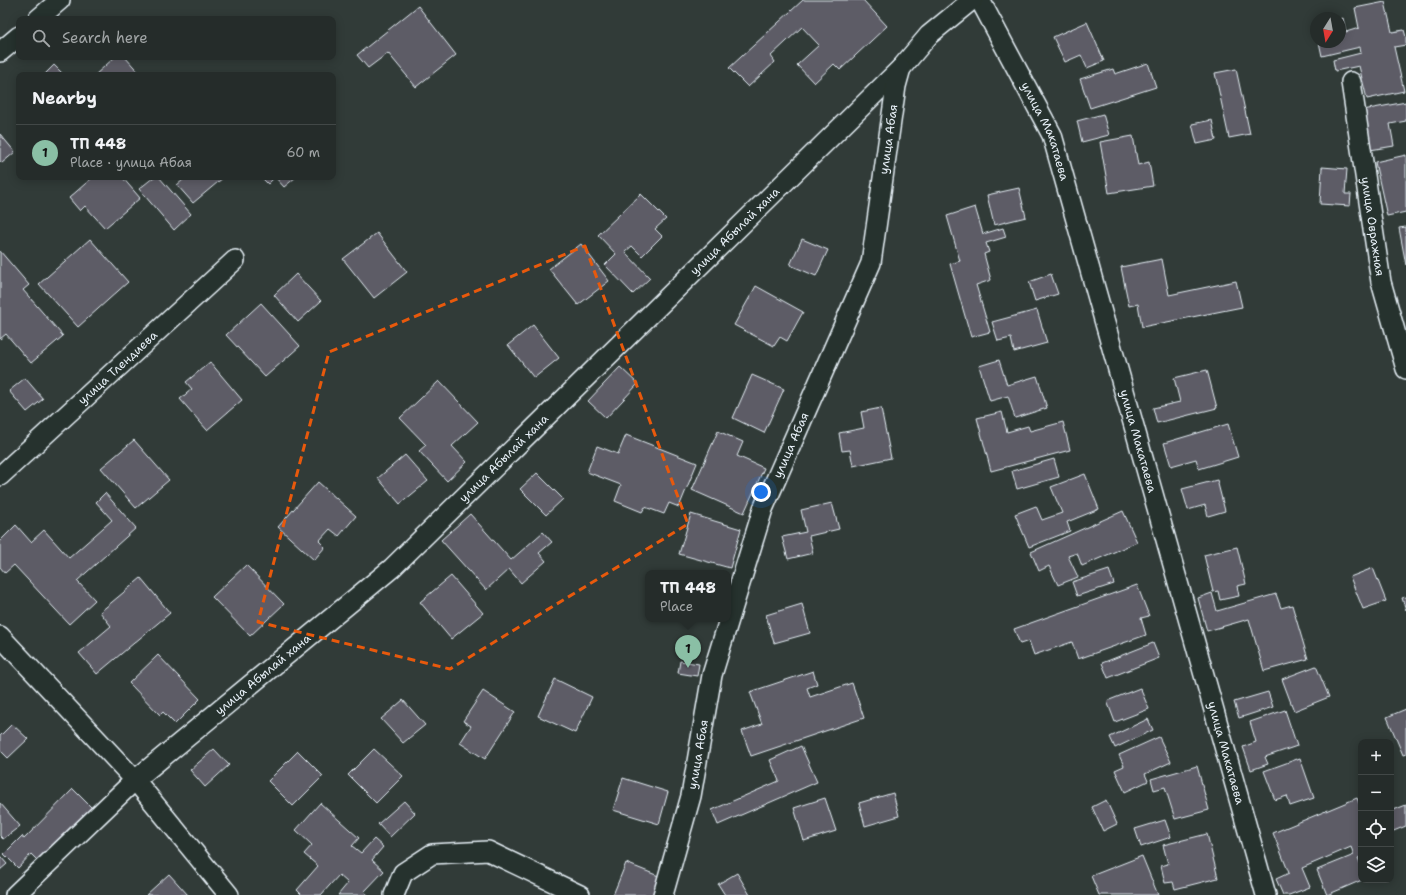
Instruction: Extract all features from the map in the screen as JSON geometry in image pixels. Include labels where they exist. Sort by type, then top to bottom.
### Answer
[{"type":"street","points":[[41,16],[60,0]]},
{"type":"street","name":"улица Абылай хана","points":[[15,895],[135,780],[392,568],[902,67],[929,35],[972,0]]},
{"type":"street","name":"улица Макатаева","points":[[980,0],[1052,135],[1266,895]]},
{"type":"street","points":[[0,52],[16,39]]},
{"type":"street","name":"улица Абая","points":[[731,613],[763,509],[871,263],[896,86],[902,67]]},
{"type":"street","name":"улица Овражная","points":[[1351,82],[1381,282],[1406,369]]},
{"type":"street","name":"улица Тлендиева","points":[[0,476],[235,260]]},
{"type":"street","name":"улица Абая","points":[[663,895],[691,796],[712,674],[728,622]]},
{"type":"street","points":[[0,636],[135,780],[229,895]]},
{"type":"street","points":[[394,895],[404,873],[432,854],[488,851],[580,895]]},
{"type":"highlighted area","points":[[585,246],[688,524],[450,669],[258,622],[329,352]]},
{"type":"building","points":[[803,0],[863,0],[887,26],[840,70],[834,64],[814,83],[797,65],[819,45],[802,27],[771,56],[775,62],[748,87],[729,68]]},
{"type":"building","points":[[1385,2],[1392,32],[1404,30],[1406,45],[1394,47],[1404,91],[1367,99],[1359,66],[1335,71],[1333,60],[1361,53],[1360,47],[1322,56],[1320,48],[1346,48],[1346,32],[1359,28],[1355,8]]},
{"type":"building","points":[[418,6],[456,55],[416,87],[388,53],[368,68],[357,55]]},
{"type":"building","points":[[1087,22],[1104,61],[1087,68],[1081,55],[1065,62],[1053,37]]},
{"type":"building","points":[[112,60],[128,60],[138,72],[98,72]]},
{"type":"building","points":[[1148,63],[1156,87],[1090,108],[1080,79],[1113,69],[1115,74]]},
{"type":"building","points":[[54,65],[61,72],[47,72]]},
{"type":"building","points":[[1236,69],[1250,134],[1229,138],[1215,73]]},
{"type":"building","points":[[1406,102],[1406,121],[1390,124],[1394,146],[1370,150],[1363,110]]},
{"type":"building","points":[[1103,114],[1109,135],[1082,142],[1077,121]]},
{"type":"building","points":[[1212,120],[1216,140],[1197,144],[1192,124]]},
{"type":"building","points":[[0,134],[15,152],[2,163],[0,161]]},
{"type":"building","points":[[1133,136],[1138,165],[1149,162],[1153,186],[1109,193],[1100,142]]},
{"type":"building","points":[[1406,155],[1406,212],[1387,216],[1375,162]]},
{"type":"building","points":[[1322,167],[1347,169],[1345,194],[1351,194],[1350,206],[1320,204]]},
{"type":"building","points":[[90,180],[125,180],[140,198],[105,228],[85,206],[80,211],[69,198]]},
{"type":"building","points":[[150,180],[162,180],[191,214],[174,230],[139,189]]},
{"type":"building","points":[[183,180],[220,180],[193,203],[177,185]]},
{"type":"building","points":[[264,180],[272,180],[268,184]]},
{"type":"building","points":[[278,180],[292,180],[284,187]]},
{"type":"building","points":[[1019,188],[1026,217],[994,225],[987,195]]},
{"type":"building","points":[[641,194],[666,219],[655,229],[662,236],[642,256],[632,246],[625,252],[650,278],[633,294],[605,265],[616,254],[598,235]]},
{"type":"building","points":[[975,207],[983,234],[1003,228],[1006,237],[986,243],[989,252],[984,254],[991,280],[976,285],[990,332],[971,337],[950,264],[960,261],[947,216]]},
{"type":"building","points":[[1406,227],[1406,265],[1399,228]]},
{"type":"building","points":[[377,233],[407,272],[374,298],[343,259]]},
{"type":"building","points":[[90,239],[128,282],[78,327],[39,284]]},
{"type":"building","points":[[802,239],[828,250],[816,276],[790,265]]},
{"type":"building","points":[[581,244],[609,281],[578,305],[549,269]]},
{"type":"building","points":[[0,251],[29,285],[23,290],[63,336],[31,363],[6,334],[0,339]]},
{"type":"building","points":[[1162,259],[1169,295],[1236,281],[1242,307],[1142,327],[1138,304],[1129,306],[1121,267]]},
{"type":"building","points":[[296,274],[321,301],[298,322],[274,295]]},
{"type":"building","points":[[1051,274],[1058,294],[1035,301],[1029,282]]},
{"type":"building","points":[[756,286],[803,312],[787,341],[780,337],[774,346],[734,325]]},
{"type":"building","points":[[261,303],[300,346],[265,377],[226,335]]},
{"type":"building","points":[[1037,310],[1047,343],[1014,352],[1011,338],[998,341],[992,322]]},
{"type":"building","points":[[533,325],[559,358],[534,378],[508,345]]},
{"type":"building","points":[[999,360],[1007,385],[1037,376],[1047,408],[1015,418],[1008,396],[990,401],[979,366]]},
{"type":"building","points":[[210,362],[242,400],[207,430],[180,399],[192,389],[186,382]]},
{"type":"building","points":[[620,367],[638,384],[606,418],[588,401]]},
{"type":"building","points":[[1207,370],[1217,408],[1157,423],[1153,408],[1180,402],[1174,378]]},
{"type":"building","points":[[752,375],[784,389],[764,433],[733,418]]},
{"type":"building","points":[[25,378],[43,399],[27,412],[9,391]]},
{"type":"building","points":[[439,381],[478,422],[452,446],[467,462],[447,481],[419,451],[426,445],[400,418]]},
{"type":"building","points":[[881,408],[891,458],[853,466],[850,450],[842,451],[839,433],[864,428],[861,412]]},
{"type":"building","points":[[1002,412],[1007,432],[1028,426],[1030,431],[1063,422],[1070,450],[991,471],[977,418]]},
{"type":"building","points":[[1228,424],[1238,457],[1199,469],[1196,459],[1171,466],[1164,443]]},
{"type":"building","points":[[718,431],[743,442],[737,456],[764,468],[744,513],[692,490]]},
{"type":"building","points":[[626,435],[697,463],[679,507],[669,503],[664,514],[645,507],[642,512],[615,501],[621,485],[587,472],[597,446],[618,454]]},
{"type":"building","points":[[134,440],[169,480],[136,508],[101,468]]},
{"type":"building","points":[[405,455],[428,481],[400,504],[378,478]]},
{"type":"building","points":[[1054,459],[1059,477],[1017,489],[1012,471]]},
{"type":"building","points":[[537,473],[563,499],[546,515],[520,489]]},
{"type":"building","points":[[1085,474],[1099,509],[1067,522],[1070,531],[1029,547],[1015,514],[1036,506],[1042,520],[1062,513],[1051,487]]},
{"type":"building","points":[[1217,480],[1225,511],[1208,516],[1205,505],[1188,510],[1182,489]]},
{"type":"building","points":[[318,482],[356,516],[339,536],[330,529],[319,541],[325,547],[314,560],[278,527]]},
{"type":"building","points":[[105,493],[136,528],[77,581],[95,600],[69,624],[14,565],[5,573],[0,567],[0,541],[16,525],[31,542],[44,530],[69,558],[112,520],[96,502]]},
{"type":"building","points":[[832,503],[839,529],[809,536],[813,553],[788,559],[782,537],[806,532],[801,510]]},
{"type":"building","points":[[1123,511],[1137,542],[1082,566],[1077,553],[1068,556],[1078,577],[1058,585],[1049,566],[1039,571],[1031,552]]},
{"type":"building","points":[[470,514],[511,560],[543,532],[552,542],[539,553],[546,561],[521,583],[509,569],[486,590],[441,540]]},
{"type":"building","points":[[691,514],[741,529],[730,568],[679,554]]},
{"type":"building","points":[[1237,547],[1246,584],[1237,586],[1239,596],[1220,600],[1218,591],[1213,592],[1204,555]]},
{"type":"building","points":[[246,565],[284,604],[250,636],[212,597]]},
{"type":"building","points":[[1373,568],[1386,601],[1363,609],[1350,577]]},
{"type":"building","points":[[1109,570],[1114,584],[1077,596],[1072,582]]},
{"type":"building","points":[[451,576],[483,613],[451,639],[420,602]]},
{"type":"building","points":[[141,578],[170,613],[97,674],[79,653],[111,626],[100,612]]},
{"type":"building","points":[[1137,585],[1149,616],[1141,618],[1146,635],[1078,659],[1072,642],[1034,655],[1029,641],[1020,644],[1014,629]]},
{"type":"building","points":[[1212,593],[1217,611],[1276,594],[1281,608],[1292,605],[1308,659],[1264,671],[1249,619],[1207,631],[1198,598]]},
{"type":"building","points":[[1406,597],[1406,610],[1402,598]]},
{"type":"building","points":[[802,604],[810,633],[774,643],[766,615]]},
{"type":"building","points":[[1153,643],[1159,658],[1108,678],[1102,663]]},
{"type":"building","points":[[158,655],[200,699],[175,724],[163,712],[160,715],[129,683]]},
{"type":"building","points":[[680,661],[699,664],[697,676],[678,673]]},
{"type":"building","points":[[1316,666],[1329,697],[1294,711],[1282,679]]},
{"type":"building","points":[[813,671],[817,684],[807,688],[810,697],[852,683],[864,718],[751,756],[742,731],[762,724],[750,692]]},
{"type":"building","points":[[555,679],[592,697],[575,733],[538,716]]},
{"type":"building","points":[[1140,688],[1149,709],[1115,722],[1107,701]]},
{"type":"building","points":[[483,691],[515,712],[485,759],[460,743],[471,726],[463,721]]},
{"type":"building","points":[[1268,692],[1273,707],[1239,718],[1234,702]]},
{"type":"building","points":[[403,700],[425,725],[403,743],[381,719]]},
{"type":"building","points":[[1406,709],[1406,754],[1403,755],[1387,717]]},
{"type":"building","points":[[1285,710],[1297,746],[1265,757],[1268,764],[1251,770],[1243,747],[1256,742],[1250,722]]},
{"type":"building","points":[[1148,719],[1153,730],[1115,748],[1110,737]]},
{"type":"building","points":[[12,724],[28,739],[8,758],[0,750],[0,736]]},
{"type":"building","points":[[1159,737],[1171,762],[1145,774],[1148,781],[1125,792],[1115,770],[1124,766],[1119,755]]},
{"type":"building","points":[[801,746],[817,782],[718,825],[712,810],[779,781],[770,760]]},
{"type":"building","points":[[214,749],[229,765],[205,787],[190,770]]},
{"type":"building","points":[[374,749],[403,776],[376,803],[348,775]]},
{"type":"building","points":[[298,751],[323,776],[293,806],[268,781]]},
{"type":"building","points":[[1300,758],[1314,798],[1290,806],[1287,796],[1275,800],[1264,771]]},
{"type":"building","points":[[1197,766],[1209,810],[1175,819],[1165,787],[1154,790],[1151,779]]},
{"type":"building","points":[[623,778],[668,792],[659,824],[613,810]]},
{"type":"building","points":[[73,789],[92,808],[39,862],[31,854],[18,868],[4,854],[22,836],[24,839]]},
{"type":"building","points":[[893,793],[899,816],[865,826],[859,803]]},
{"type":"building","points":[[825,798],[836,831],[804,841],[794,808]]},
{"type":"building","points":[[1357,798],[1358,882],[1327,895],[1317,870],[1354,855],[1351,847],[1302,868],[1310,887],[1289,895],[1283,895],[1276,879],[1289,873],[1273,833]]},
{"type":"building","points":[[1106,800],[1117,824],[1103,831],[1092,807]]},
{"type":"building","points":[[404,801],[415,813],[390,837],[378,824]]},
{"type":"building","points":[[0,803],[20,826],[3,839],[0,836]]},
{"type":"building","points":[[320,803],[359,838],[352,846],[361,853],[374,839],[383,847],[372,860],[384,871],[364,892],[368,895],[338,895],[348,883],[339,875],[321,895],[302,895],[297,890],[318,866],[304,854],[312,845],[296,830]]},
{"type":"building","points":[[1406,805],[1406,826],[1394,831],[1394,811]]},
{"type":"building","points":[[1165,820],[1171,837],[1141,847],[1135,829]]},
{"type":"building","points":[[1207,834],[1218,878],[1175,889],[1173,882],[1165,883],[1161,866],[1168,864],[1163,845]]},
{"type":"building","points":[[0,856],[7,864],[0,870]]},
{"type":"building","points":[[1142,856],[1158,895],[1099,895],[1091,876]]},
{"type":"building","points":[[626,863],[661,877],[654,895],[613,895]]},
{"type":"building","points":[[737,873],[750,895],[725,895],[718,884]]},
{"type":"building","points":[[169,874],[188,895],[146,895]]},
{"type":"place","name":"ТП 448","points":[[688,668]]}]
